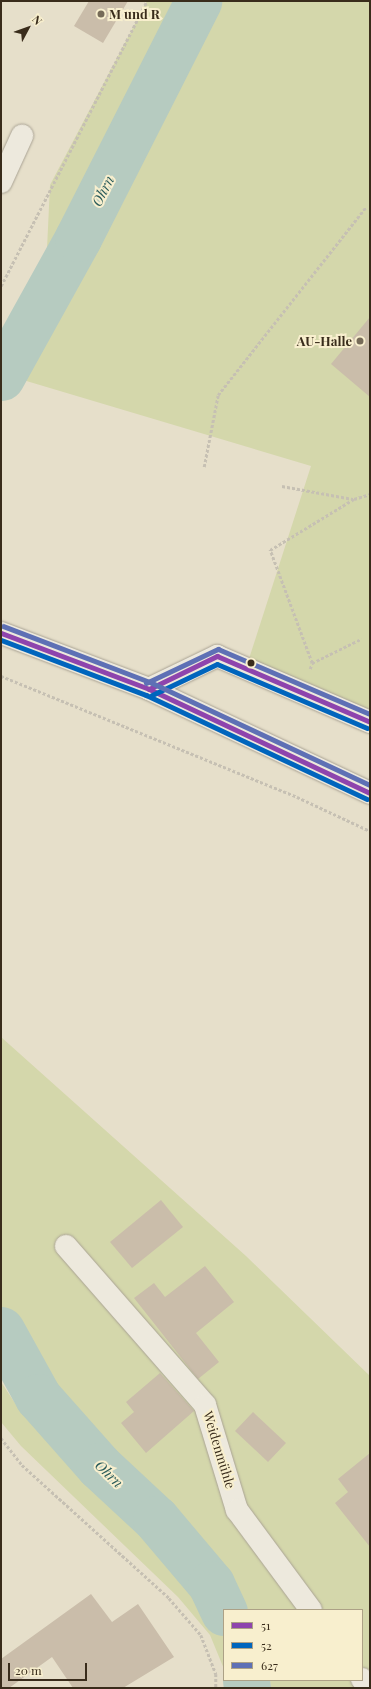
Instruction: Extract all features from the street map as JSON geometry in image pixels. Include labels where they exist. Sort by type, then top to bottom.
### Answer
[{"type":"street","points":[[1,182],[22,136]]},
{"type":"street","points":[[1,633],[149,690],[370,793]]},
{"type":"street","points":[[149,690],[217,656],[370,722]]},
{"type":"street","name":"Weidenmühle","points":[[66,1246],[204,1405],[237,1510],[310,1609]]},
{"type":"path","points":[[1,286],[147,1]]},
{"type":"path","points":[[204,467],[218,395],[366,207]]},
{"type":"path","points":[[282,486],[354,499]]},
{"type":"path","points":[[303,693],[312,663],[270,550],[354,499],[370,494]]},
{"type":"path","points":[[312,663],[361,639]]},
{"type":"path","points":[[1,676],[297,797],[370,831]]},
{"type":"path","points":[[1,1438],[22,1465],[169,1598],[201,1635],[216,1674],[216,1688]]},
{"type":"green space","points":[[147,1],[370,1],[370,722],[246,668],[311,466],[3,374],[1,377],[1,332],[47,249],[50,185]]},
{"type":"green space","points":[[1,1037],[246,1256],[370,1376],[370,1688],[271,1688],[270,1681],[363,1681],[363,1609],[239,1609],[211,1569],[100,1452],[28,1366],[1,1312]]},
{"type":"green space","points":[[1,1382],[21,1412],[64,1460],[191,1587],[223,1631],[223,1667],[210,1635],[178,1597],[21,1446],[1,1422]]},
{"type":"building","name":"M und R","points":[[89,1],[128,1],[103,43],[74,26]]},
{"type":"building","name":"AU-Halle","points":[[370,317],[370,397],[331,364]]},
{"type":"building","points":[[161,1200],[183,1227],[132,1268],[110,1242]]},
{"type":"building","points":[[205,1266],[234,1302],[196,1333],[219,1362],[198,1379],[134,1298],[154,1283],[165,1297]]},
{"type":"building","points":[[160,1373],[194,1411],[146,1453],[121,1423],[134,1412],[126,1402]]},
{"type":"building","points":[[253,1412],[286,1443],[268,1462],[235,1431]]},
{"type":"building","points":[[370,1453],[370,1547],[335,1503],[348,1492],[338,1479]]},
{"type":"building","points":[[91,1594],[112,1622],[138,1604],[174,1657],[123,1688],[73,1688],[52,1657],[9,1688],[1,1688],[1,1659]]},
{"type":"waterway","name":"Ohrn","points":[[1,377],[78,238],[198,1]]},
{"type":"waterway","name":"Ohrn","points":[[1,1330],[38,1397],[99,1466],[156,1519],[211,1584],[223,1610]]},
{"type":"waterway","name":"Ohrn","points":[[246,1681],[247,1688]]},
{"type":"transit line","name":"627","points":[[3,626],[152,683],[370,785]]},
{"type":"transit line","name":"51","points":[[1,633],[149,689],[370,793]]},
{"type":"transit line","name":"52","points":[[1,640],[146,695],[367,799]]},
{"type":"transit line","name":"627","points":[[146,683],[218,649],[370,714]]},
{"type":"transit line","name":"51","points":[[149,689],[217,656],[370,722]]},
{"type":"transit line","name":"52","points":[[152,695],[217,664],[367,728]]},
{"type":"place","name":"M und R","points":[[101,14]]},
{"type":"place","name":"AU-Halle","points":[[360,341]]}]
